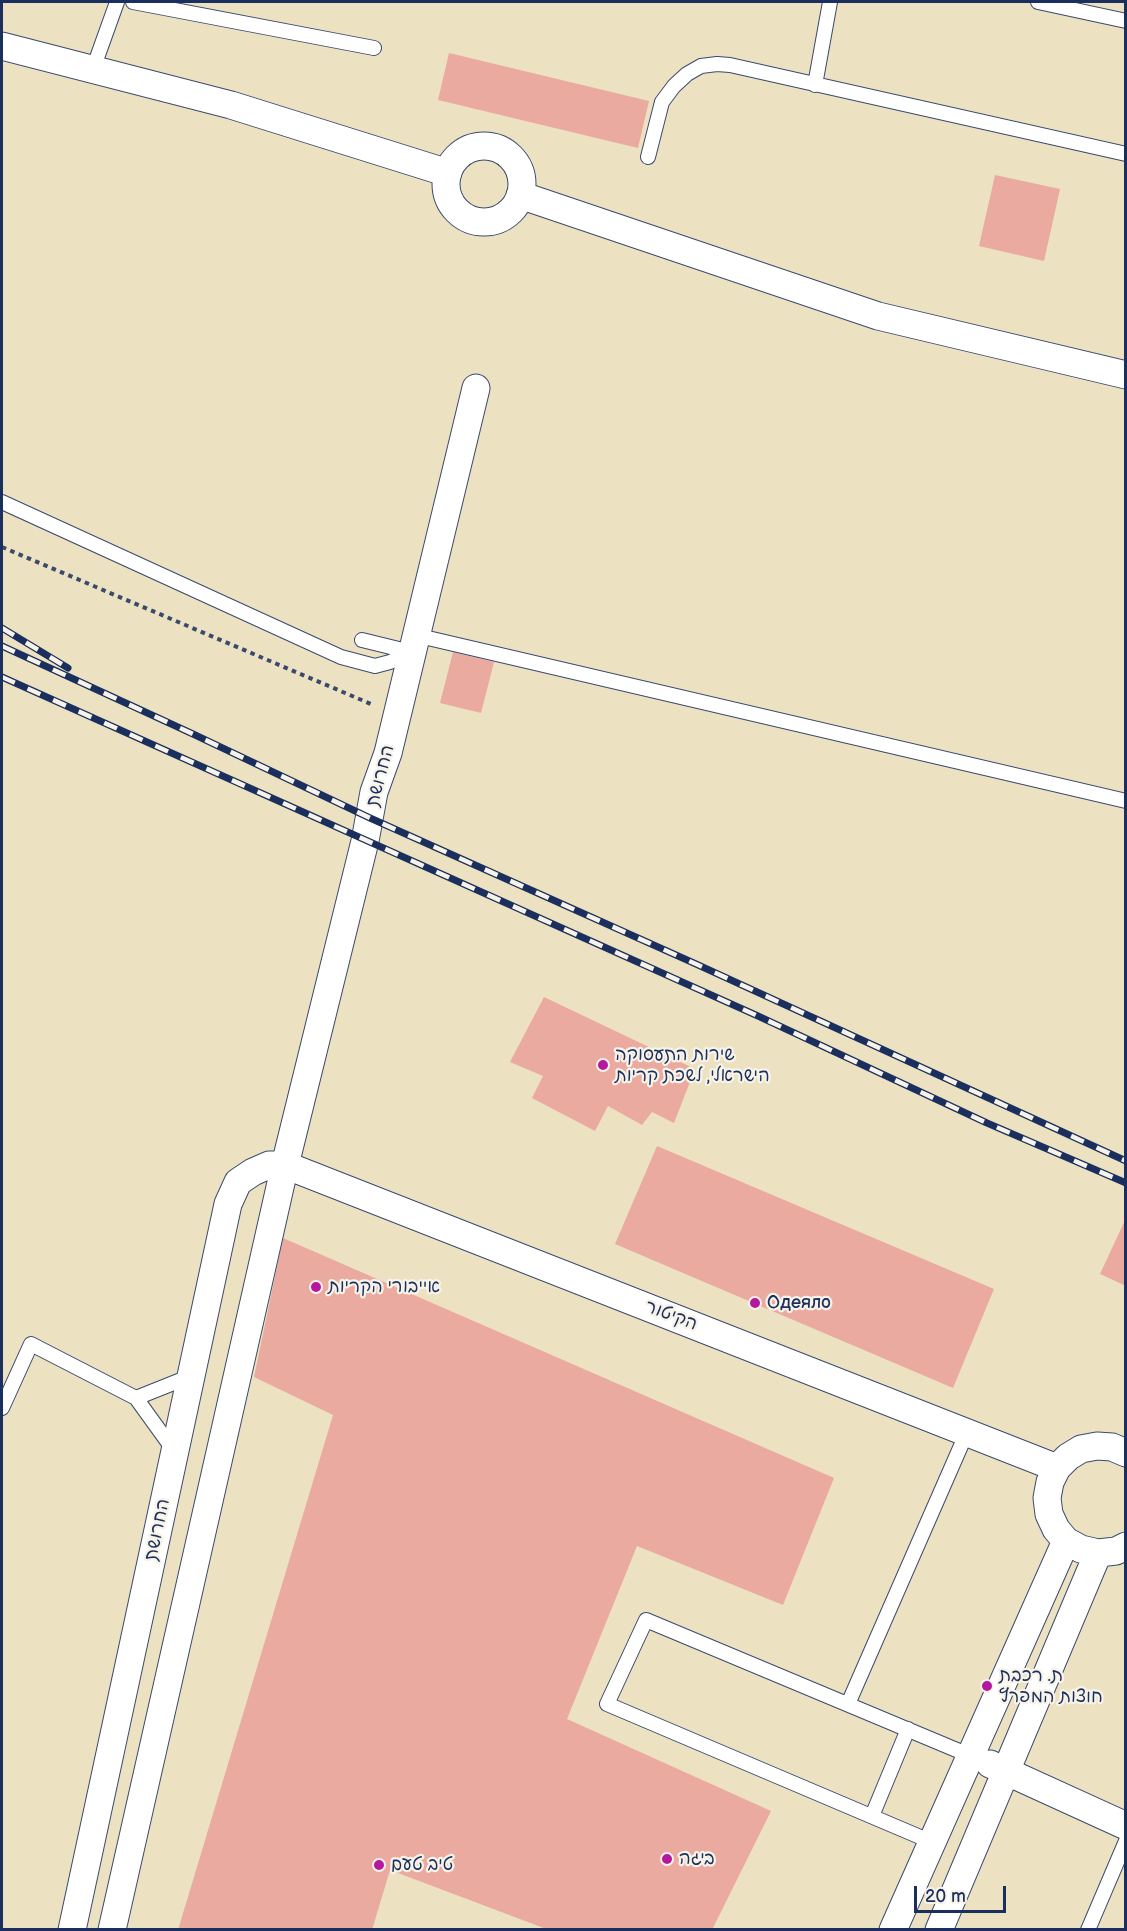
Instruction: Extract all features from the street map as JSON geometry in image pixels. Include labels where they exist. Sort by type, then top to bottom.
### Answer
[{"type":"street","points":[[2,46],[284,120],[448,173]]},
{"type":"street","points":[[477,147],[495,148],[505,153],[517,166],[522,184],[520,195],[511,211],[502,218],[490,222],[473,220],[462,215],[450,202],[446,185],[448,173],[456,158],[466,151],[477,147]]},
{"type":"street","points":[[520,195],[878,316],[1125,375]]},
{"type":"street","name":"החרושת","points":[[112,1929],[285,1165],[365,841],[374,792],[388,753],[476,388]]},
{"type":"street","name":"החרושת","points":[[72,1929],[228,1204],[238,1182],[253,1172],[269,1166],[285,1165]]},
{"type":"street","name":"הקיטור","points":[[285,1165],[1057,1468]]},
{"type":"street","points":[[1125,1453],[1112,1447],[1097,1446],[1081,1449],[1057,1468],[1050,1482],[1047,1498],[1049,1514],[1056,1529],[1066,1540],[1081,1550],[1098,1553],[1116,1551],[1125,1546]]},
{"type":"street","points":[[893,1929],[1066,1540]]},
{"type":"street","points":[[939,1929],[1098,1553]]},
{"type":"street","points":[[970,1756],[1125,1826]]},
{"type":"street","points":[[932,1842],[970,1857]]},
{"type":"lane","points":[[93,69],[117,2]]},
{"type":"lane","points":[[133,2],[374,48]]},
{"type":"lane","points":[[815,84],[830,2]]},
{"type":"lane","points":[[1038,2],[1125,21]]},
{"type":"lane","points":[[648,157],[662,102],[674,86],[687,74],[701,66],[730,65],[1125,154]]},
{"type":"lane","points":[[2,502],[341,657],[375,666],[390,662],[413,644]]},
{"type":"lane","points":[[362,640],[413,644],[1125,801]]},
{"type":"lane","points":[[2,1408],[31,1344],[136,1398],[175,1452]]},
{"type":"lane","points":[[136,1398],[190,1376]]},
{"type":"lane","points":[[849,1704],[967,1432]]},
{"type":"lane","points":[[932,1842],[607,1704],[646,1620],[970,1756]]},
{"type":"lane","points":[[872,1816],[908,1729]]},
{"type":"lane","points":[[1088,1929],[1125,1841]]},
{"type":"path","points":[[2,547],[396,715]]},
{"type":"building","points":[[449,53],[649,101],[638,148],[438,100]]},
{"type":"building","points":[[995,175],[1060,189],[1044,261],[979,246]]},
{"type":"building","points":[[453,652],[494,662],[481,713],[440,703]]},
{"type":"building","name":"שירות התעסוקה הישראלי, לשכת קריות","points":[[544,997],[695,1069],[674,1123],[652,1112],[642,1125],[608,1106],[595,1131],[532,1098],[543,1076],[510,1062]]},
{"type":"building","points":[[657,1146],[994,1289],[953,1388],[615,1244]]},
{"type":"building","points":[[1126,1218],[1126,1286],[1100,1274]]},
{"type":"building","points":[[283,1238],[834,1478],[783,1605],[637,1546],[567,1719],[771,1811],[712,1930],[549,1930],[390,1870],[372,1930],[178,1930],[333,1415],[254,1377]]},
{"type":"railway","points":[[2,628],[68,668]]},
{"type":"railway","points":[[2,646],[370,818],[1126,1161]]},
{"type":"railway","points":[[2,677],[758,1016],[987,1123],[1126,1183]]},
{"type":"place","name":"שירות התעסוקה הישראלי, לשכת קריות","points":[[603,1065]]},
{"type":"place","name":"אייבורי הקריות","points":[[316,1287]]},
{"type":"place","name":"Одеяло","points":[[755,1303]]},
{"type":"place","name":"ת. רכבת חוצות המפרץ","points":[[987,1686]]},
{"type":"place","name":"ביגה","points":[[667,1859]]},
{"type":"place","name":"טיב טעם","points":[[379,1865]]}]
